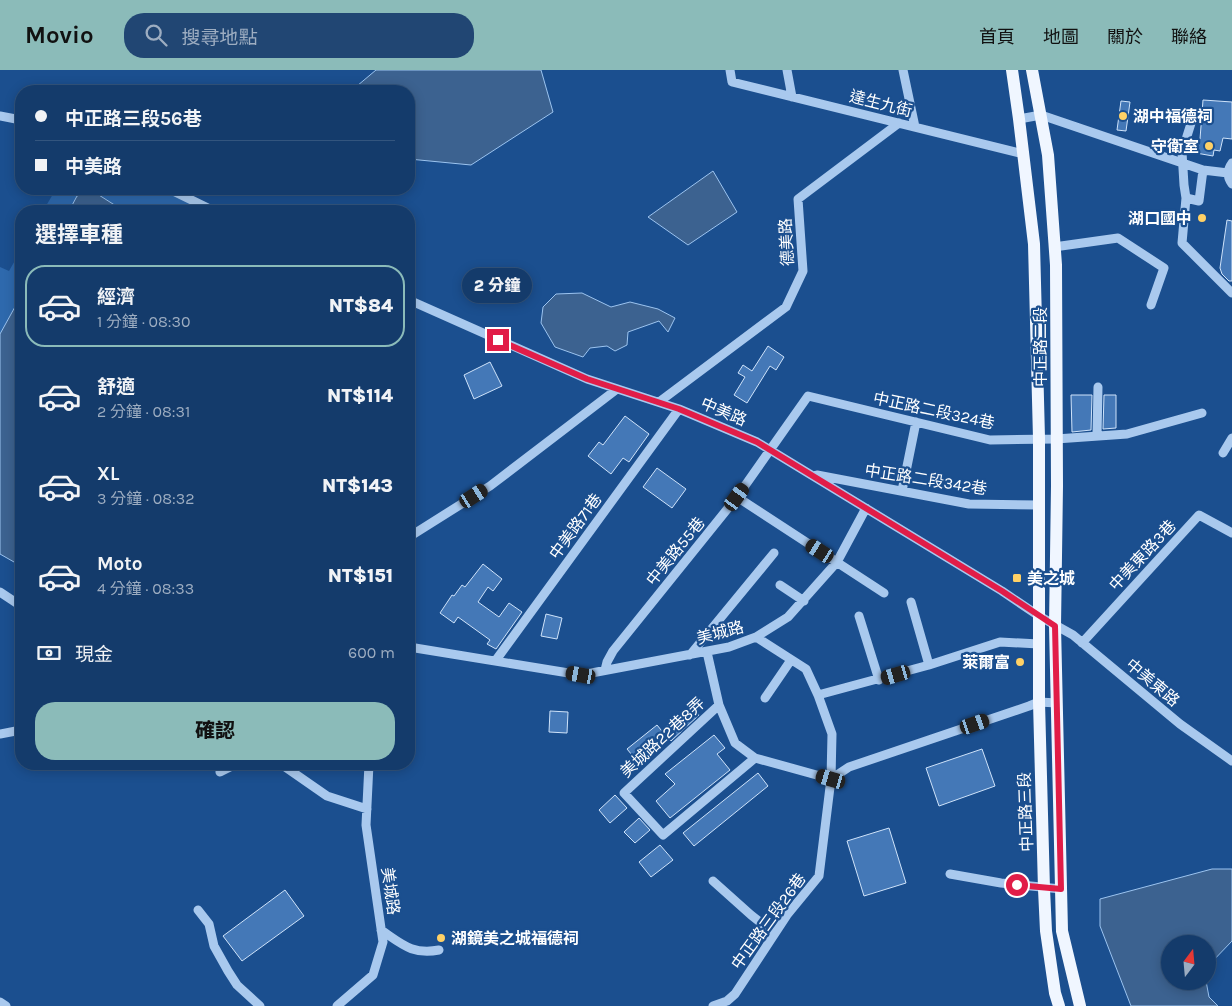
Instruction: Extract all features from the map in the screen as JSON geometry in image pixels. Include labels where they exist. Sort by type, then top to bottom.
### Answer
[{"type":"main road","name":"中正路二段","points":[[1012,70],[1020,119],[1034,244],[1039,438],[1039,616]]},
{"type":"main road","name":"中正路二段","points":[[1032,70],[1048,155],[1054,247],[1055,626]]},
{"type":"main road","name":"中正路三段","points":[[1039,616],[1039,702],[1046,931],[1055,993],[1059,1006]]},
{"type":"main road","name":"中正路三段","points":[[1055,626],[1062,931],[1080,1006]]},
{"type":"street","name":"達生九街","points":[[730,70],[732,82],[1024,154]]},
{"type":"street","points":[[787,70],[792,97]]},
{"type":"street","points":[[903,70],[915,127]]},
{"type":"street","points":[[1020,119],[1041,115],[1199,168],[1228,172]]},
{"type":"street","points":[[0,116],[15,119]]},
{"type":"street","points":[[1193,117],[1182,152],[1186,198],[1182,243],[1232,294]]},
{"type":"street","name":"德美路","points":[[659,402],[786,307],[803,271],[798,199],[899,122]]},
{"type":"street","points":[[1232,163],[1228,172],[1232,184]]},
{"type":"street","points":[[1186,198],[1199,201],[1199,168]]},
{"type":"street","points":[[181,195],[202,205]]},
{"type":"street","points":[[1054,247],[1118,238],[1164,268],[1151,305]]},
{"type":"street","name":"中美路","points":[[415,303],[587,379],[679,409],[757,442],[1002,591],[1055,626]]},
{"type":"street","points":[[1097,436],[1098,387]]},
{"type":"street","points":[[415,533],[490,486],[617,389]]},
{"type":"street","name":"中正路二段324巷","points":[[808,396],[990,440],[1056,439],[1127,434],[1202,413]]},
{"type":"street","name":"中美路55巷","points":[[605,670],[612,651],[737,497],[808,396]]},
{"type":"street","name":"中美路71巷","points":[[496,660],[679,409]]},
{"type":"street","points":[[902,491],[916,422]]},
{"type":"street","points":[[1224,453],[1232,438]]},
{"type":"street","name":"中正路二段342巷","points":[[810,474],[969,504],[1039,505]]},
{"type":"street","points":[[737,497],[884,593]]},
{"type":"street","points":[[756,637],[788,617],[804,601],[837,562],[866,508]]},
{"type":"street","name":"中美東路3巷","points":[[1082,643],[1199,515],[1232,533]]},
{"type":"street","points":[[690,655],[774,552]]},
{"type":"street","points":[[780,585],[804,601]]},
{"type":"street","points":[[0,592],[15,602]]},
{"type":"street","points":[[911,602],[929,665]]},
{"type":"street","points":[[859,616],[879,680]]},
{"type":"street","name":"中美東路","points":[[1055,626],[1073,636],[1180,724],[1232,761]]},
{"type":"street","name":"美城路","points":[[415,649],[496,660],[581,675],[707,652],[729,647],[756,637],[806,669],[818,695]]},
{"type":"street","points":[[818,695],[879,680],[1000,642],[1039,644]]},
{"type":"street","points":[[707,652],[719,705],[735,743],[755,758],[831,779],[849,767],[1039,702],[1057,703]]},
{"type":"street","points":[[765,698],[791,660]]},
{"type":"street","name":"中正路三段26巷","points":[[713,1006],[726,1001],[735,994],[774,934],[819,876],[831,779],[832,734],[818,695]]},
{"type":"street","name":"美城路22巷8弄","points":[[719,705],[624,793],[663,835],[755,758]]},
{"type":"street","points":[[0,734],[15,731]]},
{"type":"street","points":[[220,772],[224,770]]},
{"type":"street","points":[[290,770],[327,796],[367,809]]},
{"type":"street","name":"美城路","points":[[338,1006],[373,975],[383,942],[366,825],[369,770]]},
{"type":"street","points":[[950,874],[1044,889],[1061,889]]},
{"type":"street","points":[[713,881],[774,934]]},
{"type":"street","points":[[198,910],[209,924],[214,946],[237,985],[260,1006]]},
{"type":"street","points":[[381,930],[404,946],[424,953],[438,950]]},
{"type":"street","points":[[0,1002],[6,1006]]},
{"type":"shaded area","points":[[376,70],[541,70],[553,112],[471,165],[415,160],[415,85],[358,85]]},
{"type":"shaded area","points":[[713,171],[737,212],[688,245],[648,217]]},
{"type":"shaded area","points":[[52,195],[79,195],[72,205],[47,205]]},
{"type":"shaded area","points":[[99,195],[180,195],[197,204],[197,205],[115,205]]},
{"type":"shaded area","points":[[99,195],[115,205],[72,205],[77,196]]},
{"type":"shaded area","points":[[15,260],[15,307],[0,334],[0,267],[9,271]]},
{"type":"shaded area","points":[[582,293],[611,307],[630,302],[658,309],[675,318],[668,332],[659,321],[628,332],[627,345],[615,351],[607,346],[590,348],[583,357],[555,347],[541,323],[543,307],[556,294]]},
{"type":"shaded area","points":[[15,307],[15,563],[0,554],[0,334]]},
{"type":"shaded area","points":[[1212,869],[1232,869],[1232,941],[1216,958],[1216,935],[1161,935],[1161,990],[1208,990],[1209,997],[1218,1006],[1131,1006],[1100,926],[1100,899]]},
{"type":"building","points":[[1203,100],[1232,102],[1232,139],[1223,138],[1220,151],[1214,150],[1213,156],[1196,153],[1200,139]]},
{"type":"building","name":"湖中福德祠","points":[[1121,101],[1130,102],[1126,131],[1117,130]]},
{"type":"building","points":[[1227,220],[1232,221],[1232,281],[1229,281],[1222,274],[1220,268]]},
{"type":"building","points":[[768,346],[784,357],[776,370],[770,366],[747,403],[734,395],[745,377],[738,373],[743,365],[752,371]]},
{"type":"building","points":[[490,362],[502,386],[474,399],[464,375]]},
{"type":"building","points":[[1071,395],[1092,395],[1091,430],[1072,432]]},
{"type":"building","points":[[1104,395],[1116,395],[1116,428],[1103,429]]},
{"type":"building","points":[[625,416],[649,434],[629,462],[623,458],[611,474],[588,456],[599,442],[603,445]]},
{"type":"building","points":[[657,468],[686,489],[672,508],[643,487]]},
{"type":"building","points":[[483,564],[502,579],[493,591],[488,587],[478,602],[499,617],[509,603],[522,612],[496,649],[487,644],[490,640],[458,617],[454,623],[440,613],[452,595],[454,596],[462,585],[465,587]]},
{"type":"building","points":[[546,614],[562,618],[557,639],[541,636]]},
{"type":"building","points":[[692,706],[699,715],[671,741],[662,730]]},
{"type":"building","points":[[550,711],[568,712],[567,733],[549,732]]},
{"type":"building","points":[[657,725],[666,736],[637,761],[627,749]]},
{"type":"building","points":[[714,735],[725,748],[717,754],[730,770],[670,818],[656,801],[675,784],[665,774]]},
{"type":"building","points":[[982,749],[995,786],[939,806],[926,768]]},
{"type":"building","points":[[758,773],[768,786],[694,846],[683,833]]},
{"type":"building","points":[[615,795],[627,808],[610,823],[599,810]]},
{"type":"building","points":[[639,818],[650,830],[635,843],[624,832]]},
{"type":"building","points":[[889,828],[906,883],[864,896],[847,841]]},
{"type":"building","points":[[660,845],[673,860],[651,877],[639,862]]},
{"type":"building","points":[[285,890],[304,916],[242,961],[223,936]]},
{"type":"place","name":"湖中福德祠","points":[[1123,116]]},
{"type":"place","name":"守衛室","points":[[1209,146]]},
{"type":"place","name":"湖口國中","points":[[1202,218]]},
{"type":"place","name":"美之城","points":[[1017,578]]},
{"type":"place","name":"萊爾富","points":[[1020,662]]},
{"type":"place","name":"湖鏡美之城福德祠","points":[[441,938]]},
{"type":"route","points":[[498,340],[587,379],[679,409],[757,442],[1002,591],[1055,626],[1061,889],[1044,889],[1017,885]]}]
